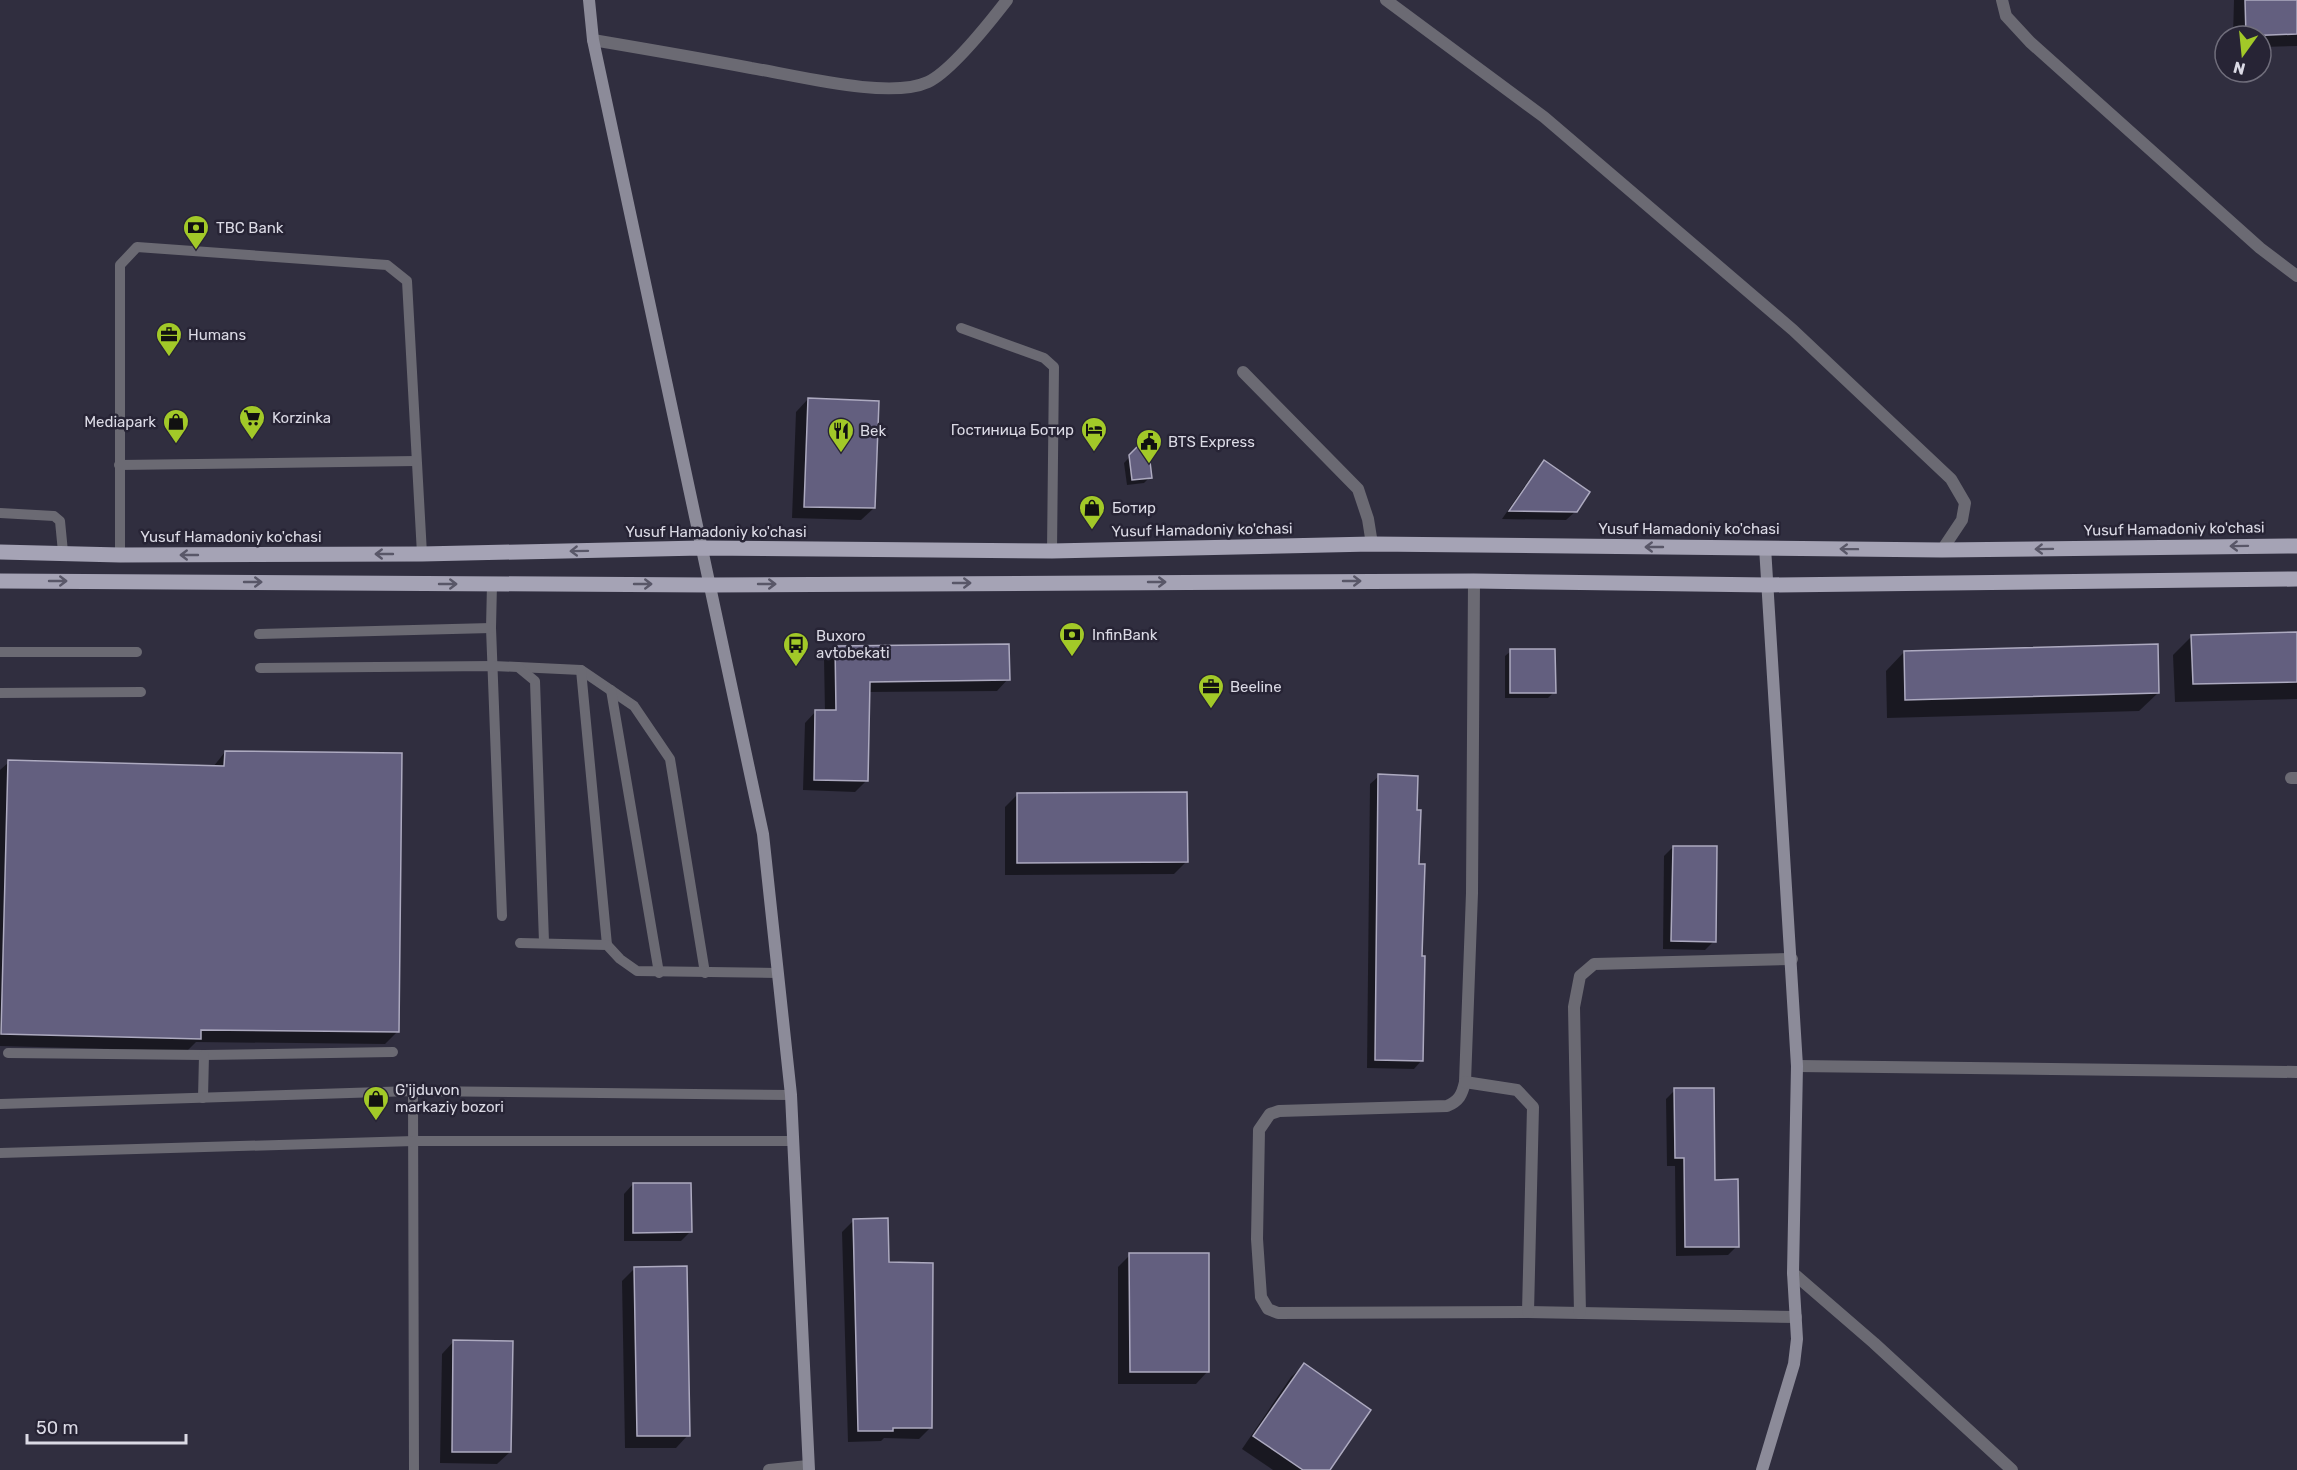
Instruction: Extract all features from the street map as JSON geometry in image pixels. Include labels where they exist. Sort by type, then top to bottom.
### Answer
[{"type":"main road","points":[[589,0],[593,40],[763,834],[791,1095],[809,1468]]},
{"type":"main road","name":"Yusuf Hamadoniy ko'chasi","points":[[0,552],[120,555],[422,554],[701,548],[1052,551],[1372,544],[1942,550],[2297,546]]},
{"type":"main road","points":[[1762,1470],[1794,1364],[1797,1339],[1793,1273],[1797,1066],[1765,547]]},
{"type":"main road","points":[[0,581],[709,585],[1474,581],[1768,585],[2297,579]]},
{"type":"street","points":[[593,40],[832,82],[900,88],[926,83],[938,76],[987,26],[1006,0]]},
{"type":"street","points":[[1386,0],[1553,125],[1793,330],[1951,479],[1965,503],[1962,520],[1942,550]]},
{"type":"street","points":[[2002,0],[2006,16],[2030,42],[2260,248],[2297,276]]},
{"type":"street","points":[[1243,372],[1358,489],[1368,519],[1372,544]]},
{"type":"street","points":[[1474,581],[1472,893],[1465,1082],[1459,1099],[1447,1106],[1279,1111],[1270,1114],[1259,1130],[1258,1141],[1257,1239],[1261,1297],[1268,1309],[1278,1313],[1528,1312],[1796,1317]]},
{"type":"street","points":[[1580,1313],[1574,1008],[1580,976],[1594,964],[1792,959]]},
{"type":"street","points":[[1797,1066],[2297,1072]]},
{"type":"street","points":[[1465,1082],[1517,1090],[1533,1107],[1528,1312]]},
{"type":"street","points":[[1793,1273],[1874,1343],[2012,1470]]},
{"type":"street","points":[[769,1470],[809,1468]]},
{"type":"lane","points":[[120,555],[120,265],[137,247],[387,265],[407,281],[422,554]]},
{"type":"lane","points":[[961,327],[1044,358],[1054,367],[1052,551]]},
{"type":"lane","points":[[119,465],[416,461]]},
{"type":"lane","points":[[0,513],[54,516],[60,521],[63,552]]},
{"type":"lane","points":[[492,584],[492,666],[502,916]]},
{"type":"lane","points":[[259,634],[491,628]]},
{"type":"lane","points":[[0,652],[137,652]]},
{"type":"lane","points":[[260,668],[492,666],[581,670],[611,690],[634,706],[670,759],[705,973]]},
{"type":"lane","points":[[518,667],[535,681],[544,942]]},
{"type":"lane","points":[[581,670],[607,945],[620,959],[637,971],[778,973]]},
{"type":"lane","points":[[611,690],[659,973]]},
{"type":"lane","points":[[0,693],[141,692]]},
{"type":"lane","points":[[520,943],[607,945]]},
{"type":"lane","points":[[8,1053],[204,1055],[393,1052]]},
{"type":"lane","points":[[203,1098],[204,1055]]},
{"type":"lane","points":[[0,1104],[413,1091],[791,1095]]},
{"type":"lane","points":[[413,1091],[414,1470]]},
{"type":"lane","points":[[0,1154],[414,1142],[794,1141]]},
{"type":"building","points":[[2245,0],[2297,0],[2297,34],[2273,35],[2273,24],[2246,24]]},
{"type":"building","name":"Bek","points":[[808,398],[879,401],[875,508],[804,507]]},
{"type":"building","points":[[1147,437],[1152,478],[1132,480],[1129,455]]},
{"type":"building","points":[[1544,460],[1590,492],[1577,512],[1509,511]]},
{"type":"building","points":[[2297,632],[2297,682],[2193,684],[2191,635]]},
{"type":"building","points":[[1009,644],[1010,680],[870,682],[868,781],[814,780],[815,710],[836,710],[835,646]]},
{"type":"building","points":[[2158,644],[2159,693],[1905,700],[1904,651]]},
{"type":"building","points":[[1510,649],[1555,649],[1556,693],[1510,693]]},
{"type":"building","points":[[225,751],[402,753],[399,1032],[201,1030],[201,1039],[1,1034],[8,760],[224,766]]},
{"type":"building","points":[[1378,774],[1418,776],[1417,810],[1421,810],[1419,864],[1425,864],[1422,956],[1425,956],[1423,1061],[1375,1060]]},
{"type":"building","points":[[1187,792],[1188,862],[1017,863],[1017,793]]},
{"type":"building","points":[[1673,846],[1717,846],[1716,942],[1671,941]]},
{"type":"building","points":[[1674,1088],[1714,1088],[1715,1180],[1738,1179],[1739,1247],[1685,1247],[1684,1158],[1675,1158]]},
{"type":"building","points":[[633,1183],[691,1183],[692,1232],[633,1233]]},
{"type":"building","points":[[888,1218],[889,1262],[933,1263],[932,1428],[858,1431],[853,1219]]},
{"type":"building","points":[[1129,1253],[1209,1253],[1209,1372],[1130,1372]]},
{"type":"building","points":[[687,1266],[690,1436],[637,1436],[634,1267]]},
{"type":"building","points":[[453,1340],[513,1341],[511,1452],[452,1452]]},
{"type":"building","points":[[1304,1363],[1371,1410],[1330,1470],[1303,1470],[1253,1436]]},
{"type":"place","name":"TBC Bank","points":[[196,251]]},
{"type":"place","name":"Humans","points":[[169,358]]},
{"type":"place","name":"Korzinka","points":[[252,441]]},
{"type":"place","name":"Mediapark","points":[[176,445]]},
{"type":"place","name":"Гостиница Ботир","points":[[1094,453]]},
{"type":"place","name":"Bek","points":[[841,454]]},
{"type":"place","name":"BTS Express","points":[[1149,465]]},
{"type":"place","name":"Ботир","points":[[1092,531]]},
{"type":"place","name":"InfinBank","points":[[1072,658]]},
{"type":"place","name":"Buxoro avtobekati","points":[[796,668]]},
{"type":"place","name":"Beeline","points":[[1211,710]]},
{"type":"place","name":"G'ijduvon markaziy bozori","points":[[376,1122]]}]
